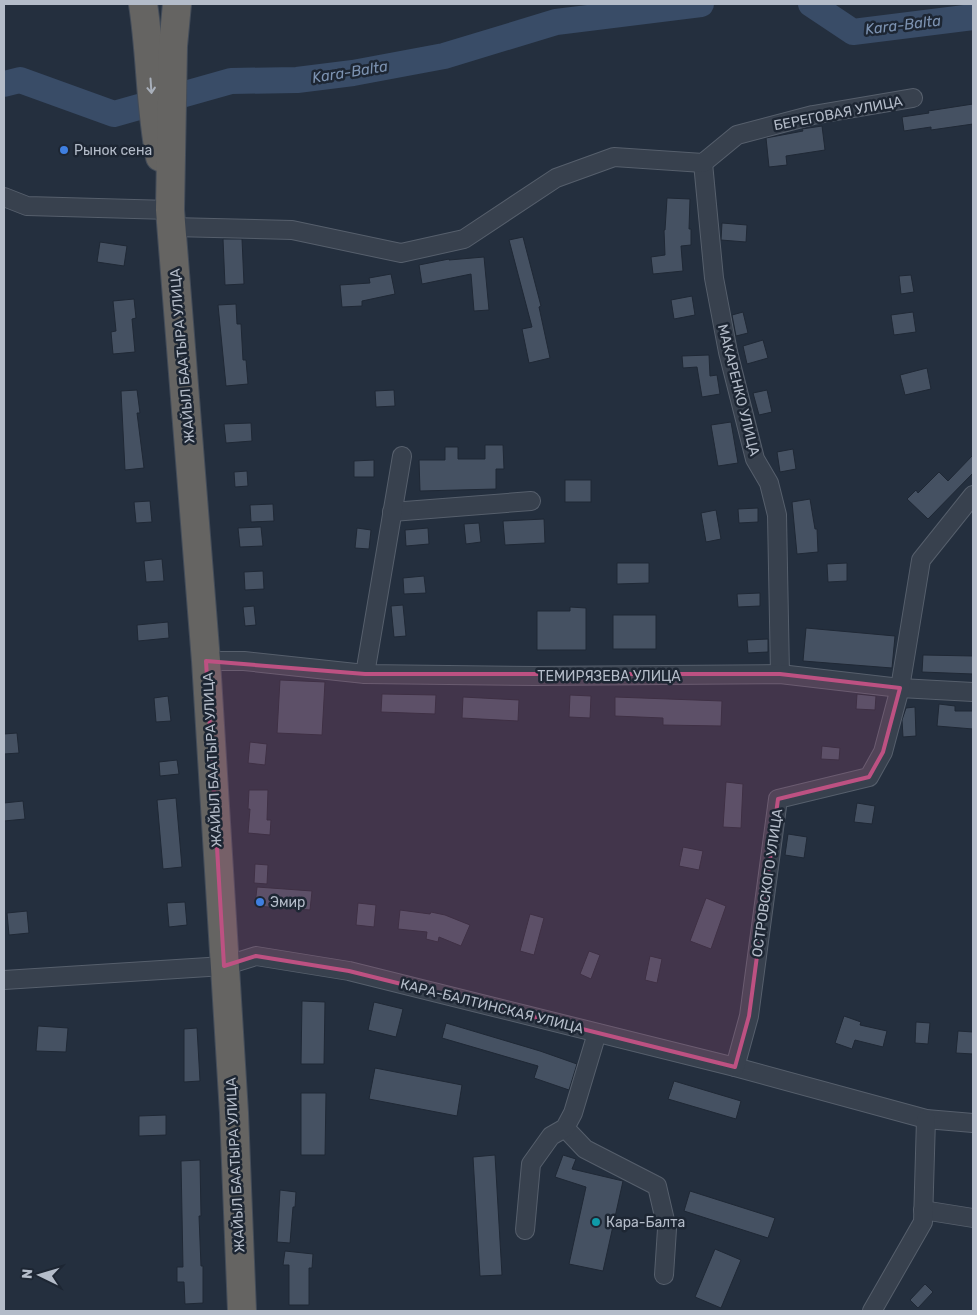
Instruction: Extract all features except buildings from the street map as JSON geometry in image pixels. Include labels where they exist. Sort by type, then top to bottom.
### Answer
[{"type":"highway","points":[[143,4],[160,46]]},
{"type":"highway","points":[[160,46],[177,4]]},
{"type":"highway","name":"ЖАЙЫЛ БААТЫРА УЛИЦА","points":[[160,46],[163,124],[206,661],[234,1113],[242,1311]]},
{"type":"street","name":"БЕРЕГОВАЯ УЛИЦА","points":[[703,163],[737,135],[813,115],[913,98]]},
{"type":"street","points":[[4,198],[27,206],[171,218],[201,228],[292,230],[401,253],[464,239],[556,178],[614,157],[703,163]]},
{"type":"street","name":"МАКАРЕНКО УЛИЦА","points":[[703,163],[714,278],[728,352],[755,459],[769,483],[776,515],[780,674]]},
{"type":"street","points":[[365,674],[402,456]]},
{"type":"street","name":"ОСТРОВСКОГО УЛИЦА","points":[[735,1067],[749,1016],[778,800],[869,777],[883,752],[900,688],[921,560],[973,495]]},
{"type":"street","points":[[392,512],[530,501]]},
{"type":"street","name":"ТЕМИРЯЗЕВА УЛИЦА","points":[[206,661],[244,662],[365,674],[535,676],[780,674],[900,688],[973,692]]},
{"type":"street","name":"КАРА-БАЛТИНСКАЯ УЛИЦА","points":[[4,980],[224,966],[256,956],[349,971],[735,1067],[926,1119],[973,1123]]},
{"type":"street","points":[[525,1230],[532,1164],[551,1136],[565,1128],[573,1113],[597,1032]]},
{"type":"street","points":[[872,1311],[923,1222],[926,1119]]},
{"type":"street","points":[[565,1128],[585,1149],[657,1186],[667,1229],[664,1275]]},
{"type":"street","points":[[923,1210],[973,1218]]},
{"type":"highlighted area","points":[[206,661],[365,674],[780,674],[900,688],[883,752],[869,777],[778,799],[749,1016],[735,1067],[349,971],[256,956],[224,966]]},
{"type":"waterway","name":"Kara-Balta","points":[[4,84],[20,80],[114,114],[231,81],[297,80],[353,73],[444,56],[556,22],[701,4]]},
{"type":"waterway","name":"Kara-Balta","points":[[811,4],[853,32],[973,17]]},
{"type":"place","name":"Рынок сена","points":[[64,150]]},
{"type":"place","name":"Эмир","points":[[260,902]]},
{"type":"place","name":"Кара-Балта","points":[[596,1222]]}]
